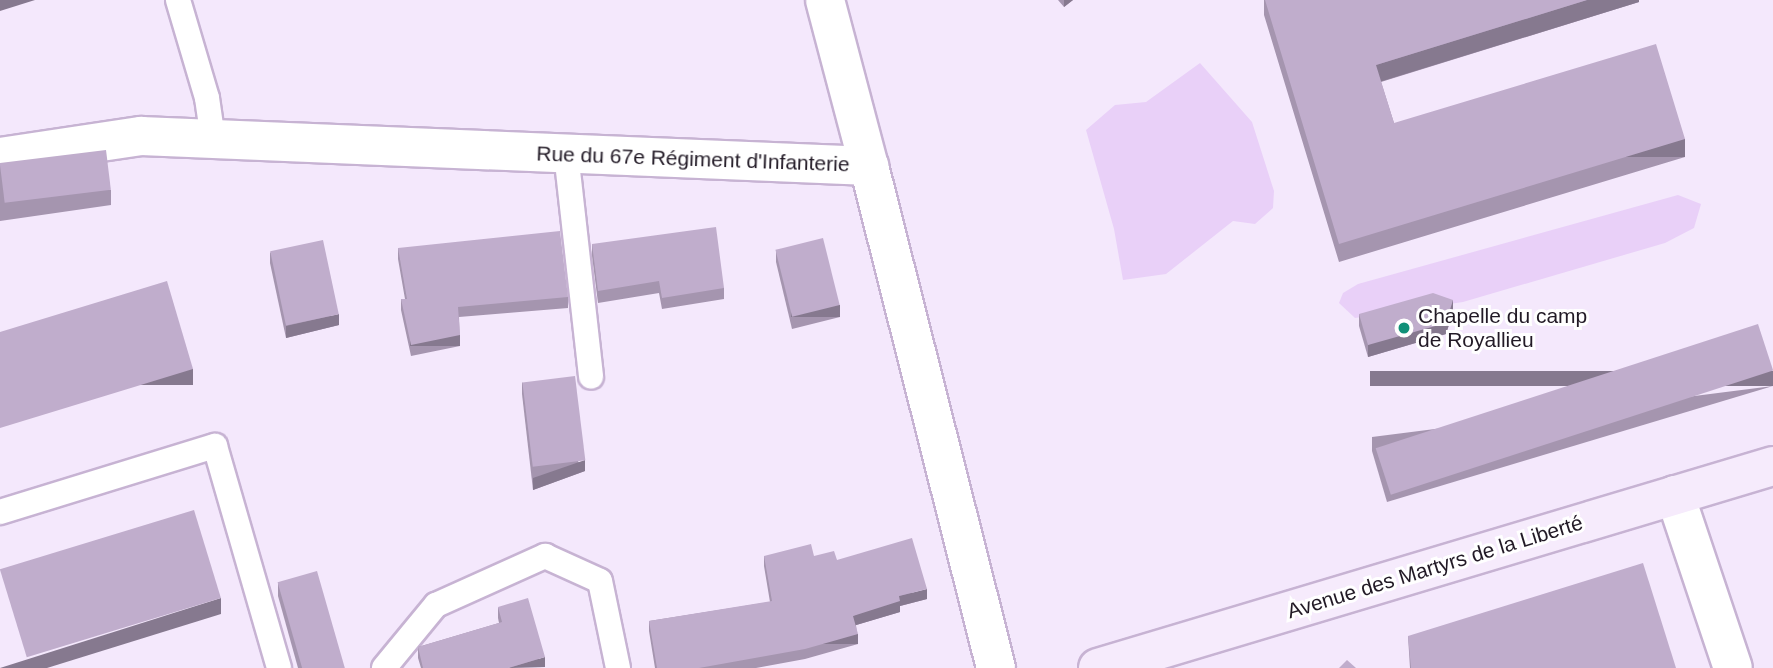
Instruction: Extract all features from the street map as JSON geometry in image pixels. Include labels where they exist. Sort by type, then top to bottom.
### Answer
[{"type":"street","points":[[825,0],[869,166]]},
{"type":"street","name":"Rue du 67e Régiment d'Infanterie","points":[[0,157],[141,136],[869,166],[996,668]]},
{"type":"street","name":"Avenue des Martyrs de la Liberté","points":[[1098,668],[1773,466]]},
{"type":"street","points":[[1675,495],[1733,668]]},
{"type":"lane","points":[[178,0],[207,98],[213,139]]},
{"type":"lane","points":[[566,153],[591,377]]},
{"type":"lane","points":[[0,512],[215,446],[279,668]]},
{"type":"lane","points":[[384,668],[436,605],[545,556],[600,581],[618,668]]},
{"type":"shaded area","points":[[1200,63],[1252,122],[1274,191],[1273,208],[1255,224],[1233,221],[1166,274],[1123,280],[1114,229],[1086,130],[1115,105],[1146,102]]},
{"type":"shaded area","points":[[1678,195],[1701,204],[1694,228],[1665,243],[1463,302],[1355,318],[1339,303],[1343,293],[1358,284]]},
{"type":"building","points":[[1265,0],[1587,0],[1376,65],[1394,123],[1656,44],[1685,139],[1339,244]]},
{"type":"building","points":[[106,150],[111,190],[5,203],[0,163]]},
{"type":"building","points":[[716,227],[724,288],[662,298],[659,281],[598,291],[592,244]]},
{"type":"building","points":[[560,231],[568,297],[458,307],[460,335],[411,345],[401,299],[407,299],[398,248]]},
{"type":"building","points":[[823,238],[840,305],[792,317],[775,250]]},
{"type":"building","points":[[323,240],[339,314],[286,326],[270,251]]},
{"type":"building","points":[[167,281],[193,369],[0,428],[0,332]]},
{"type":"building","name":"Chapelle du camp de Royallieu","points":[[1433,293],[1453,300],[1446,323],[1368,345],[1359,314]]},
{"type":"building","points":[[1758,324],[1773,371],[1391,495],[1376,448]]},
{"type":"building","points":[[575,376],[585,460],[533,467],[522,382]]},
{"type":"building","points":[[194,510],[221,598],[27,657],[0,569]]},
{"type":"building","points":[[912,538],[927,589],[899,596],[900,601],[853,616],[858,634],[805,649],[699,668],[657,668],[649,621],[772,601],[764,556],[811,544],[814,556],[834,551],[837,560]]},
{"type":"building","points":[[1643,563],[1676,668],[1411,668],[1408,636]]},
{"type":"building","points":[[317,571],[345,668],[302,668],[278,582]]},
{"type":"building","points":[[528,598],[545,657],[508,668],[423,668],[418,647],[502,622],[498,607]]},
{"type":"building","points":[[1347,660],[1356,668],[1339,668]]},
{"type":"place","name":"Chapelle du camp de Royallieu","points":[[1404,328]]}]
